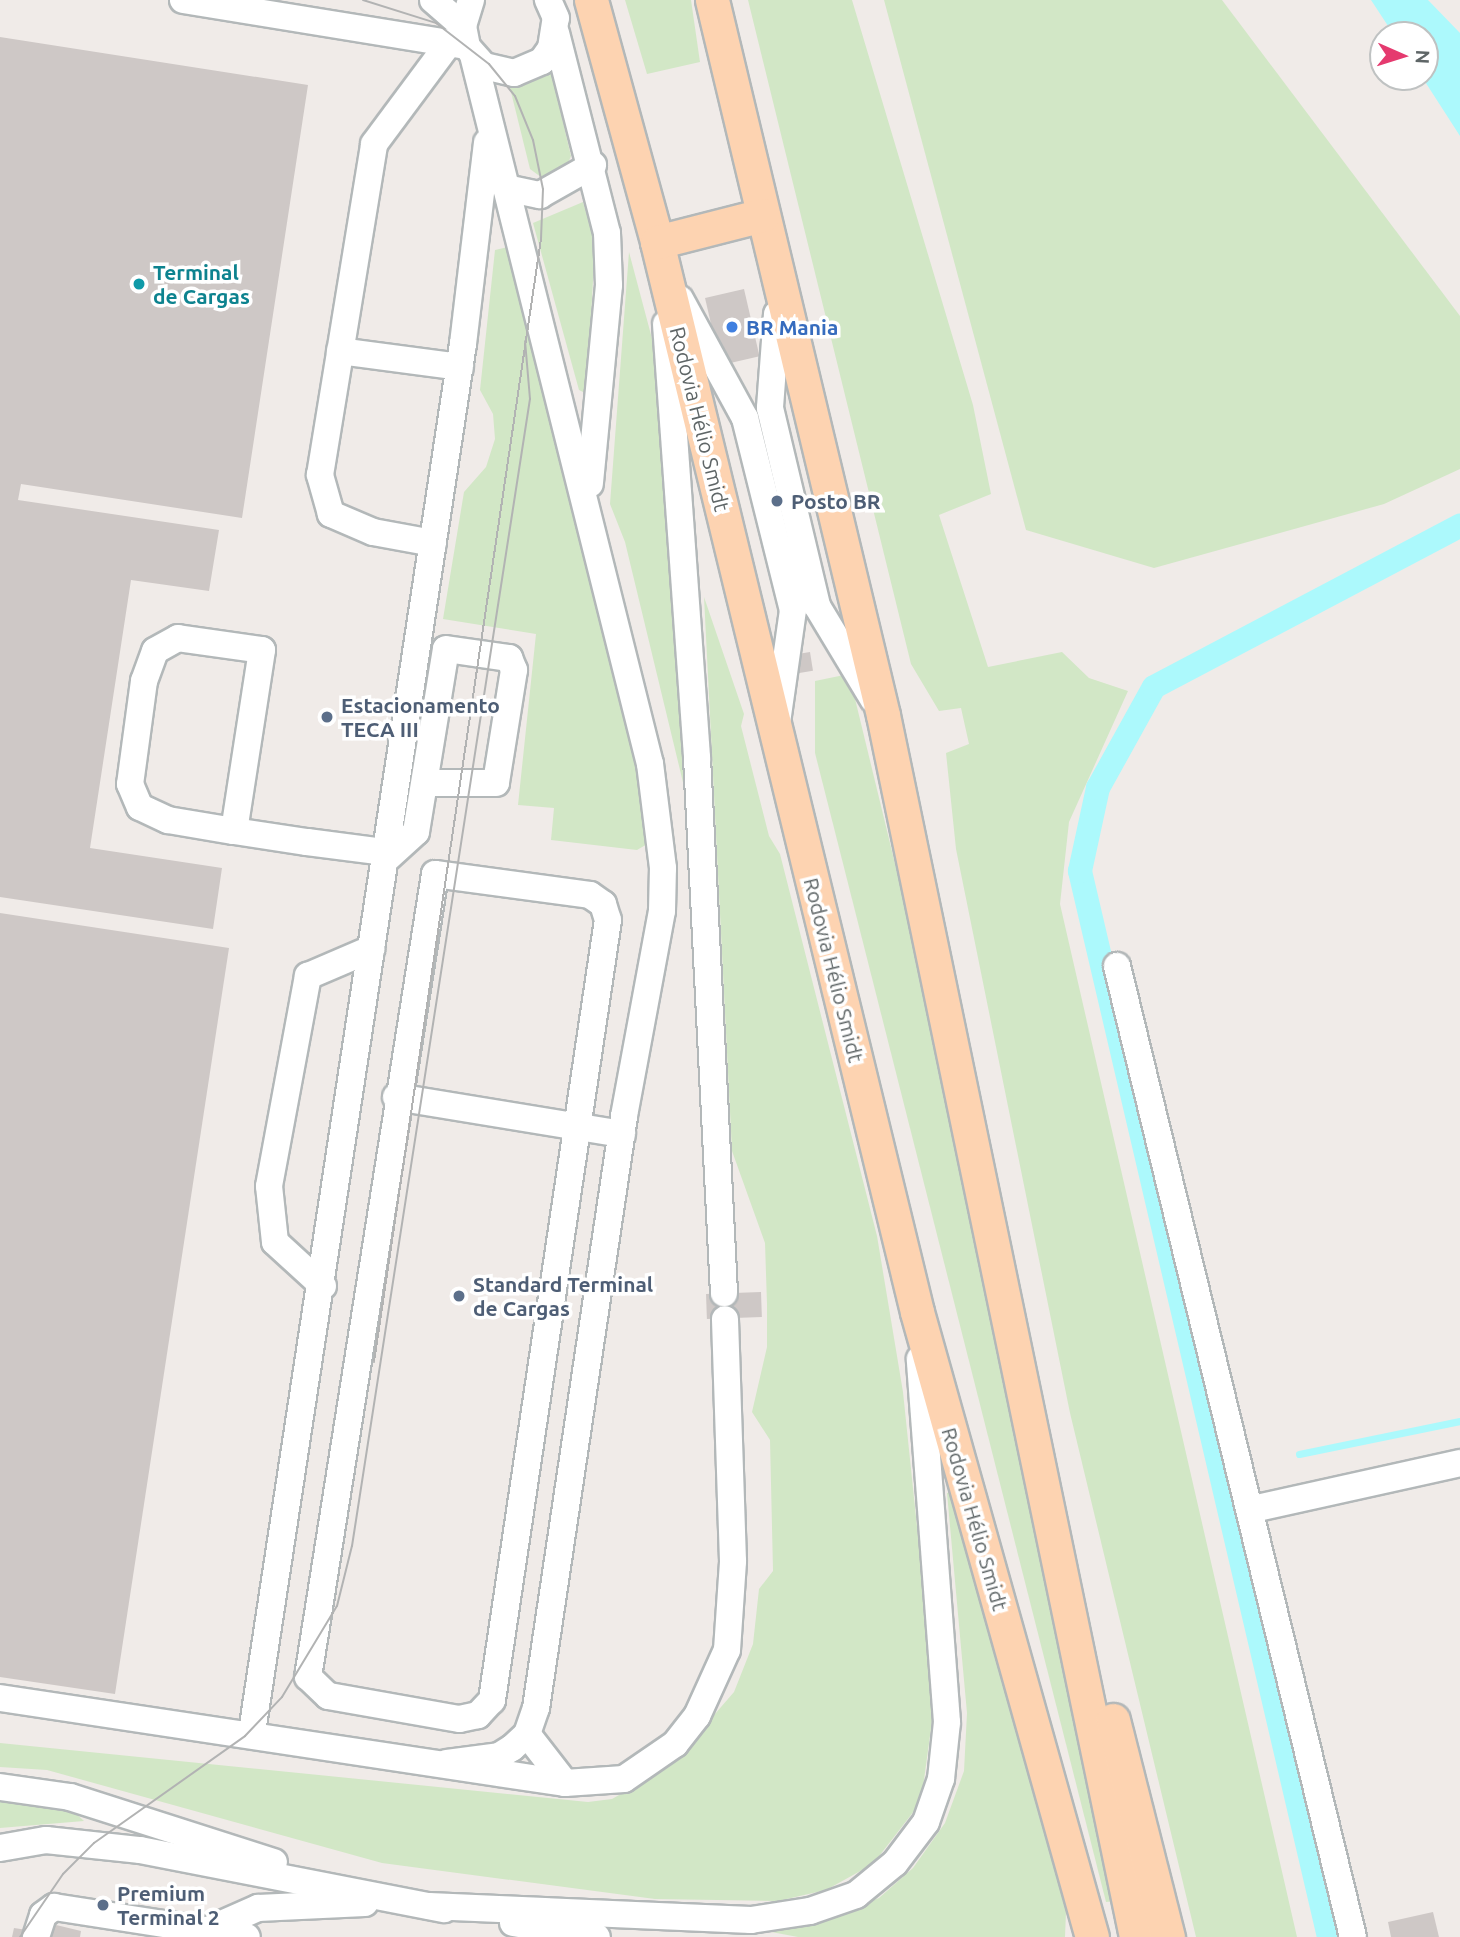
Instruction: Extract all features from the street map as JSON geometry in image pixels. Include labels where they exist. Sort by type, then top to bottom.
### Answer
[{"type":"main road","name":"Rodovia Hélio Smidt","points":[[592,0],[659,251],[917,1312],[1087,1927]]},
{"type":"main road","points":[[712,0],[883,715],[1043,1487],[1076,1573],[1143,1895],[1168,1937]]},
{"type":"main road","points":[[659,251],[763,215]]},
{"type":"main road","points":[[1136,1937],[1143,1895]]},
{"type":"street","points":[[183,0],[463,43]]},
{"type":"street","points":[[433,0],[463,43],[498,72],[514,73],[542,61],[556,33]]},
{"type":"street","points":[[447,1763],[499,1756],[527,1734],[536,1707],[623,1125],[662,911],[663,868],[650,764],[588,503],[506,188],[463,43],[471,0]]},
{"type":"street","points":[[550,1],[556,33],[593,165],[609,285],[588,503]]},
{"type":"street","points":[[433,543],[348,524],[323,502],[320,475],[374,144],[463,43]]},
{"type":"street","points":[[253,1732],[323,1286],[384,857],[460,367],[489,126]]},
{"type":"street","points":[[506,188],[540,195],[593,165]]},
{"type":"street","points":[[659,251],[745,418],[793,610],[776,730]]},
{"type":"street","points":[[0,1698],[253,1732],[565,1783],[624,1779],[675,1744],[697,1716],[727,1650],[733,1561],[725,1306],[697,758],[659,251]]},
{"type":"street","points":[[340,351],[460,367]]},
{"type":"street","points":[[234,831],[262,650],[178,638],[155,651],[147,664],[133,797],[150,815],[234,831],[384,857],[411,842],[427,783],[444,661],[451,647],[505,655],[513,664],[511,694],[496,783],[427,783]]},
{"type":"street","points":[[417,649],[444,661]]},
{"type":"street","points":[[443,873],[590,895],[603,904],[608,920],[575,1118],[492,1700],[478,1715],[459,1718],[328,1696],[308,1677],[398,1090],[430,883],[443,873]]},
{"type":"street","points":[[323,1286],[275,1242],[269,1186],[308,976],[371,949]]},
{"type":"street","points":[[1118,966],[1254,1508],[1353,1937]]},
{"type":"street","points":[[398,1090],[623,1125]]},
{"type":"street","points":[[206,1931],[258,1909],[417,1904],[751,1920],[810,1911],[856,1895],[895,1863],[926,1822],[941,1779],[947,1722],[917,1312]]},
{"type":"street","points":[[1254,1508],[1460,1463]]},
{"type":"street","points":[[527,1734],[565,1783]]},
{"type":"street","points":[[0,1787],[131,1814],[375,1895]]},
{"type":"street","points":[[0,1848],[46,1840],[140,1850],[597,1937]]},
{"type":"street","points":[[0,1867],[46,1840]]},
{"type":"street","points":[[36,1937],[43,1915],[54,1907],[247,1937]]},
{"type":"green space","points":[[625,0],[691,0],[700,62],[647,74]]},
{"type":"green space","points":[[748,0],[852,0],[973,405],[991,494],[939,515],[988,667],[1062,652],[1089,678],[1128,691],[1069,822],[1060,904],[1297,1937],[1196,1937],[1070,1413],[956,849],[946,753],[969,744],[961,708],[939,711],[911,664]]},
{"type":"green space","points":[[884,0],[1222,0],[1460,316],[1460,469],[1384,504],[1154,568],[1026,530]]},
{"type":"green space","points":[[551,71],[571,156],[564,173],[545,180],[530,169],[510,88]]},
{"type":"green space","points":[[583,202],[595,243],[587,394],[579,390],[533,223]]},
{"type":"green space","points":[[508,247],[518,252],[652,829],[649,843],[637,850],[551,840],[554,808],[518,805],[536,634],[443,619],[464,492],[486,467],[495,439],[493,414],[480,390],[495,250]]},
{"type":"green space","points":[[629,252],[663,380],[687,799],[625,542],[610,504]]},
{"type":"green space","points":[[704,597],[744,714],[741,726],[769,836],[780,854],[877,1236],[903,1392],[935,1699],[921,1802],[873,1864],[826,1890],[778,1901],[655,1899],[382,1863],[47,1770],[0,1767],[0,1743],[588,1802],[612,1799],[669,1767],[734,1692],[753,1644],[759,1589],[773,1571],[770,1440],[752,1412],[767,1347],[767,1304],[765,1243],[732,1151]]},
{"type":"green space","points":[[849,674],[939,1045],[1117,1901],[1106,1902],[815,753],[815,681]]},
{"type":"green space","points":[[959,1490],[1066,1912],[1065,1937],[798,1937],[745,1927],[809,1925],[879,1898],[913,1868],[945,1823],[964,1771],[967,1713],[947,1493]]},
{"type":"green space","points":[[0,1801],[73,1811],[84,1821],[0,1828]]},
{"type":"water","points":[[1371,0],[1428,0],[1460,33],[1460,136],[1431,91],[1439,91],[1439,21],[1385,21]]},
{"type":"building","name":"Terminal de Cargas","points":[[0,37],[308,85],[242,518],[21,484],[18,500],[219,530],[209,591],[131,580],[90,848],[222,868],[213,929],[0,897]]},
{"type":"building","name":"BR Mania","points":[[744,289],[760,356],[721,365],[705,298]]},
{"type":"building","points":[[810,652],[813,671],[796,673],[793,655]]},
{"type":"building","points":[[0,913],[229,948],[115,1694],[0,1677]]},
{"type":"building","points":[[761,1292],[762,1317],[707,1319],[706,1294]]},
{"type":"building","points":[[1433,1912],[1439,1937],[1391,1937],[1388,1922]]},
{"type":"building","points":[[52,1924],[81,1931],[80,1937],[49,1937]]},
{"type":"building","points":[[14,1928],[27,1930],[26,1937],[12,1937]]},
{"type":"waterway","points":[[1329,1937],[1080,871],[1098,788],[1154,687],[1460,526]]},
{"type":"waterway","points":[[1299,1454],[1460,1421]]},
{"type":"tram line","points":[[363,0],[436,23],[489,64],[515,96],[533,140],[543,189],[541,239],[374,1362]]},
{"type":"tram line","points":[[20,1937],[63,1874],[94,1843],[245,1736],[282,1697],[337,1606],[352,1546],[530,399],[525,341]]},
{"type":"place","name":"Terminal de Cargas","points":[[139,284]]},
{"type":"place","name":"BR Mania","points":[[732,327]]},
{"type":"place","name":"Posto BR","points":[[777,501]]},
{"type":"place","name":"Estacionamento TECA III","points":[[327,717]]},
{"type":"place","name":"Standard Terminal de Cargas","points":[[459,1296]]},
{"type":"place","name":"Premium Terminal 2","points":[[103,1905]]}]
